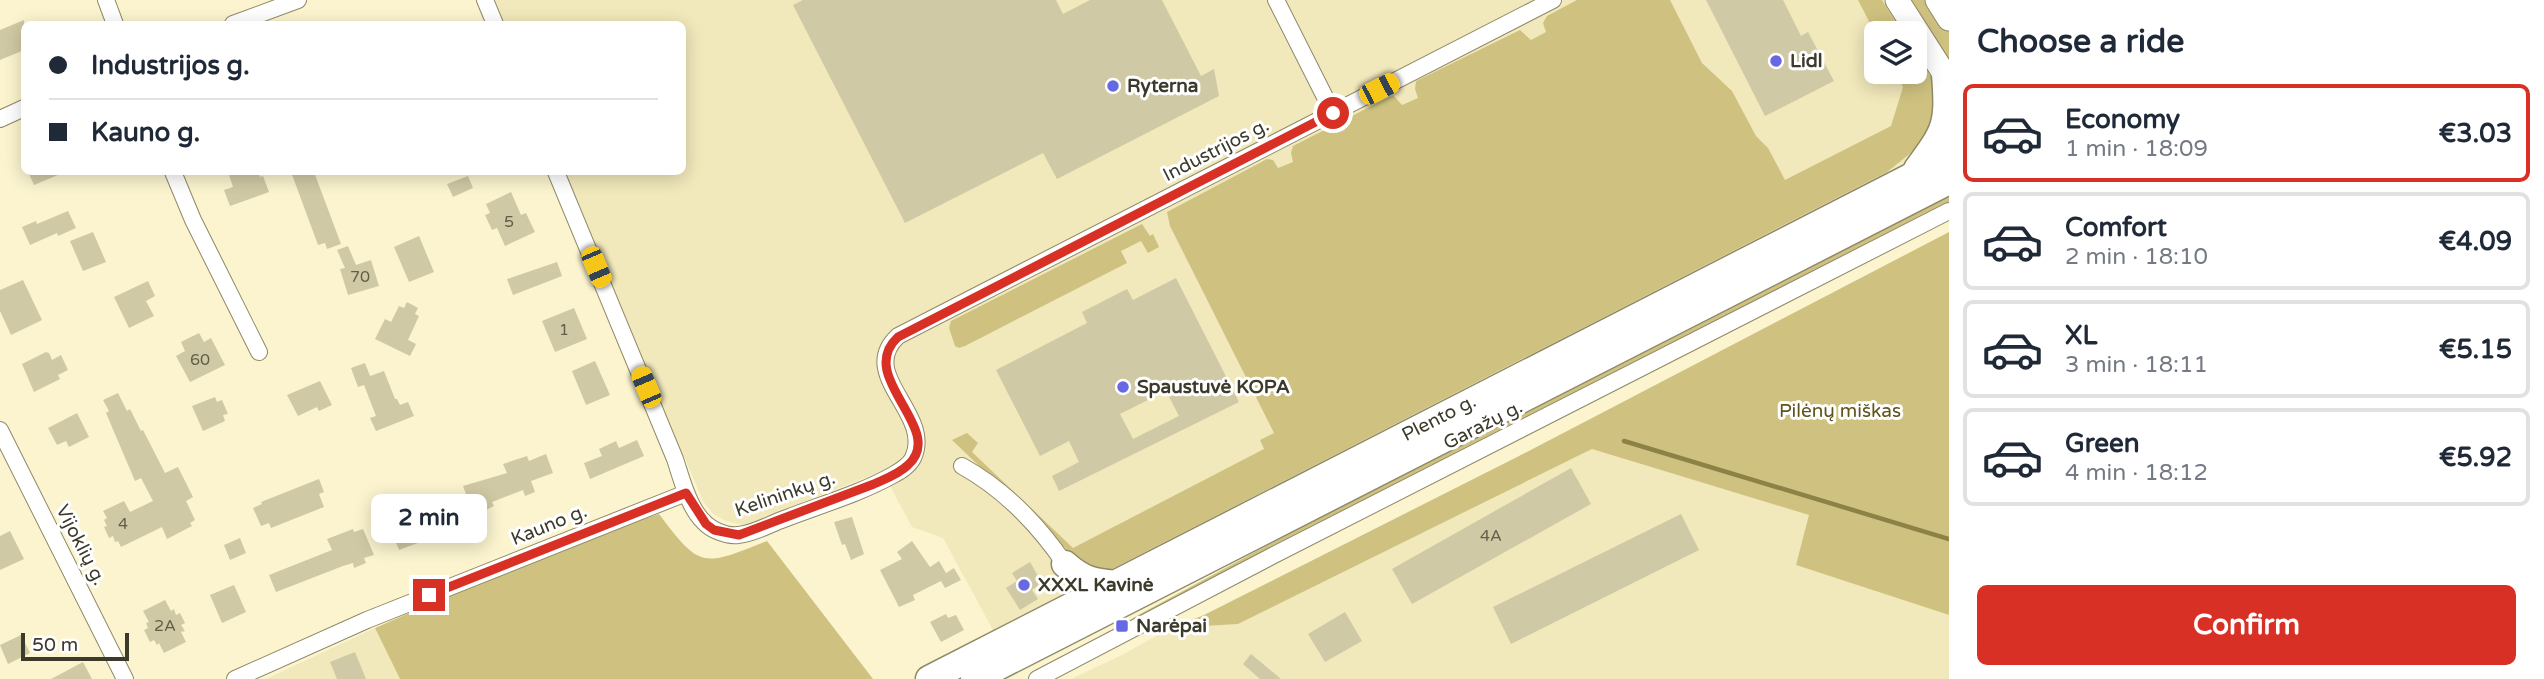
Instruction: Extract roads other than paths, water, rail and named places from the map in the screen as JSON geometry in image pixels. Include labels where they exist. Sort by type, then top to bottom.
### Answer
[{"type":"highway","points":[[1912,176],[1940,138],[1947,123],[1947,77]]},
{"type":"highway","name":"Plento g.","points":[[929,679],[1949,157]]},
{"type":"highway","name":"Plento g.","points":[[974,679],[1949,181]]},
{"type":"highway","points":[[1065,564],[1080,577],[1118,584]]},
{"type":"highway","points":[[1054,617],[1066,585],[1065,564]]},
{"type":"main road","points":[[1897,0],[1947,77]]},
{"type":"main road","points":[[1937,0],[1949,19]]},
{"type":"street","points":[[106,0],[114,21]]},
{"type":"street","points":[[241,21],[298,0]]},
{"type":"street","points":[[485,0],[494,21]]},
{"type":"street","points":[[1276,0],[1333,113]]},
{"type":"street","name":"Industrijos g.","points":[[909,464],[915,452],[917,438],[885,365],[886,350],[898,337],[1553,0]]},
{"type":"street","points":[[0,119],[21,109]]},
{"type":"street","points":[[174,175],[193,220],[259,352]]},
{"type":"street","name":"Kelininkų g.","points":[[557,175],[676,459],[686,493],[706,524],[714,530],[739,535],[874,484],[909,464]]},
{"type":"street","name":"Garažų g.","points":[[1037,679],[1272,556],[1949,211]]},
{"type":"street","name":"Vijoklių g.","points":[[0,430],[125,679]]},
{"type":"street","points":[[962,467],[988,481],[1009,497],[1048,539],[1065,564]]},
{"type":"street","name":"Kauno g.","points":[[235,679],[367,620],[686,493]]},
{"type":"waterway","points":[[1624,441],[1949,539]]},
{"type":"place","name":"Lidl","points":[[1776,61]]},
{"type":"place","name":"Ryterna","points":[[1113,86]]},
{"type":"place","name":"Spaustuvė KOPA","points":[[1123,387]]},
{"type":"place","name":"XXXL Kavinė","points":[[1024,585]]},
{"type":"place","name":"Narėpai","points":[[1122,626]]},
{"type":"park label","name":"Pilėnų miškas","points":[[1840,411]]}]
